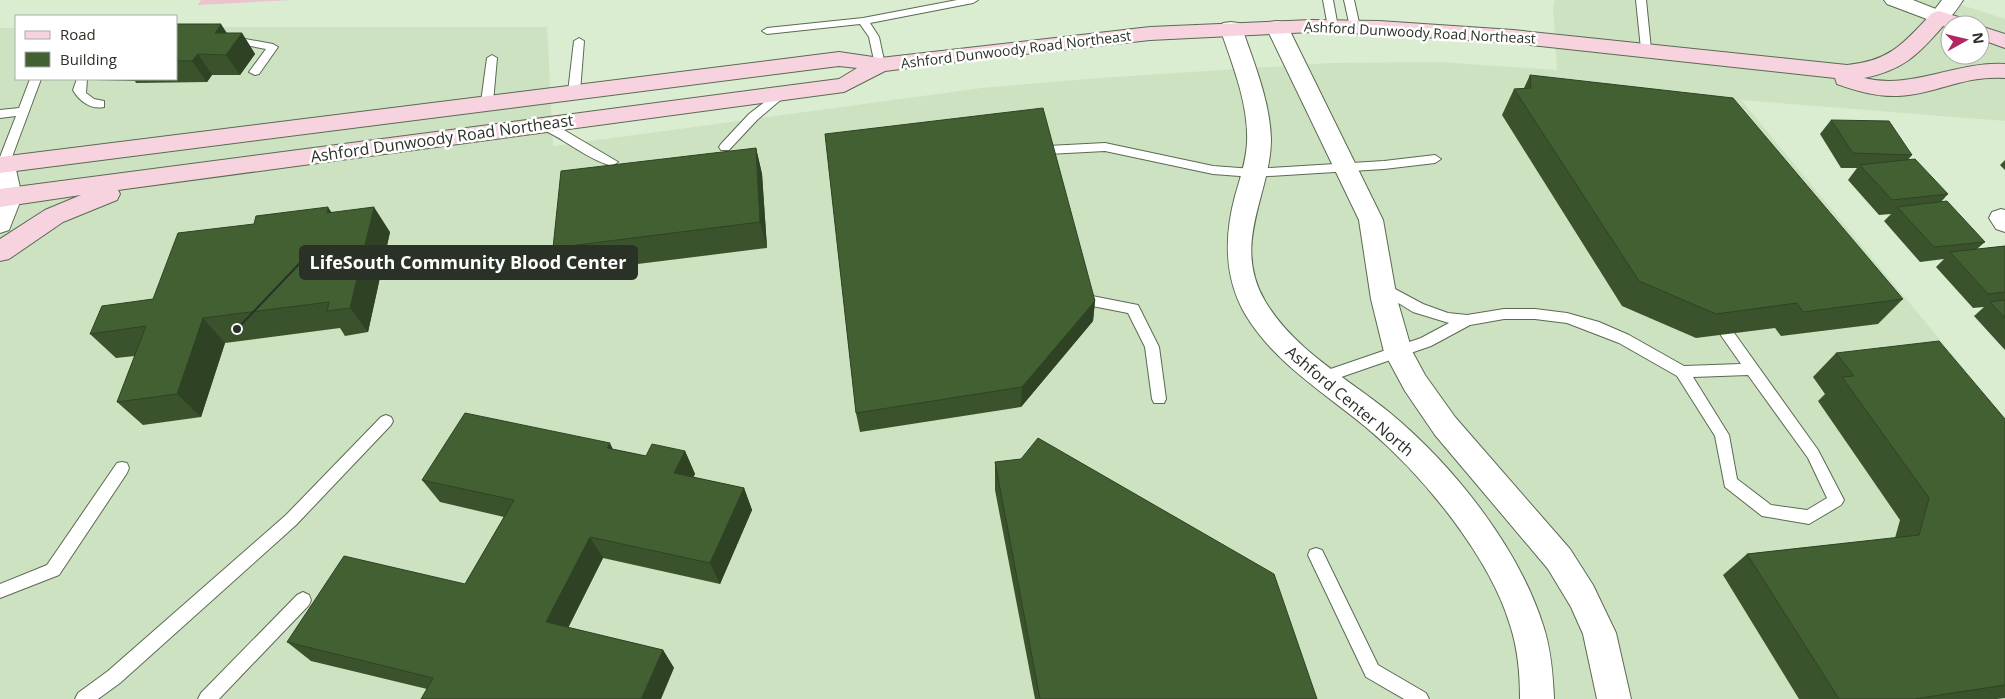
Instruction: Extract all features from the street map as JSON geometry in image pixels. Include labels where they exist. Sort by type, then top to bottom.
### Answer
[{"type":"main road","name":"Ashford Dunwoody Road Northeast","points":[[1,166],[839,58],[880,64],[1115,36],[1231,28],[1355,27],[1490,33],[1818,69],[1862,72],[1886,66],[1903,57],[1939,17]]},
{"type":"main road","points":[[1990,36],[2005,41]]},
{"type":"main road","name":"Ashford Dunwoody Road Northeast","points":[[5,198],[540,124],[844,85],[880,64]]},
{"type":"main road","points":[[1818,69],[1854,82],[1890,89],[1906,88],[1967,71],[2005,71]]},
{"type":"main road","points":[[0,252],[54,216],[136,181]]},
{"type":"street","points":[[1894,0],[1939,17],[1953,0]]},
{"type":"street","points":[[1277,27],[1371,220],[1382,287],[1390,326],[1398,352],[1419,390],[1445,426],[1553,552],[1582,596],[1599,633],[1609,670],[1614,699]]},
{"type":"street","name":"Ashford Center North","points":[[1231,28],[1258,120],[1259,146],[1239,229],[1239,263],[1245,288],[1268,327],[1300,362],[1373,416],[1401,440],[1437,480],[1487,547],[1523,614],[1532,647],[1537,699]]},
{"type":"street","points":[[0,224],[5,198],[1,166]]},
{"type":"lane","points":[[767,31],[863,21],[973,0]]},
{"type":"lane","points":[[1328,0],[1333,27]]},
{"type":"lane","points":[[1349,0],[1355,27]]},
{"type":"lane","points":[[1641,0],[1646,49]]},
{"type":"lane","points":[[863,21],[874,37],[880,64]]},
{"type":"lane","points":[[221,39],[240,39],[274,47],[255,72]]},
{"type":"lane","points":[[574,92],[579,40]]},
{"type":"lane","points":[[487,102],[492,58]]},
{"type":"lane","points":[[1,166],[35,80]]},
{"type":"lane","points":[[82,80],[79,90],[82,97],[89,102],[100,104]]},
{"type":"lane","points":[[725,148],[753,117],[780,94]]},
{"type":"lane","points":[[0,114],[23,111]]},
{"type":"lane","points":[[540,124],[567,135],[597,158],[612,162]]},
{"type":"lane","points":[[1048,150],[1105,147],[1213,170],[1253,173],[1346,168],[1435,159]]},
{"type":"lane","points":[[1382,287],[1418,308],[1448,318],[1467,320],[1504,314],[1535,314],[1567,318],[1594,326],[1624,339],[1682,372],[1722,435],[1730,482],[1767,511],[1809,517],[1836,500],[1813,454],[1727,334]]},
{"type":"lane","points":[[1087,300],[1133,309],[1152,347],[1159,399]]},
{"type":"lane","points":[[1321,378],[1426,342],[1467,320]]},
{"type":"lane","points":[[1682,372],[1752,369]]},
{"type":"lane","points":[[84,699],[114,677],[291,520],[386,421]]},
{"type":"lane","points":[[0,591],[53,570],[122,468]]},
{"type":"lane","points":[[1316,555],[1372,671],[1420,699]]},
{"type":"lane","points":[[207,699],[303,600]]},
{"type":"shaded area","points":[[201,0],[292,0],[198,5]]},
{"type":"shaded area","points":[[1555,0],[1946,0],[2005,19],[2005,121],[1741,100],[2005,418],[2005,699],[0,699],[0,28],[15,28],[15,80],[178,80],[178,27],[547,27],[553,146],[982,88],[1099,78],[1331,63],[1439,62],[1557,70],[1553,6]]},
{"type":"building","points":[[178,24],[221,24],[215,33],[242,33],[226,55],[198,54],[192,61],[178,61]]},
{"type":"building","points":[[1530,75],[1733,98],[1903,299],[1803,312],[1797,303],[1716,314],[1639,281],[1514,89],[1531,88]]},
{"type":"building","points":[[1043,108],[1095,301],[1022,387],[856,413],[825,134]]},
{"type":"building","points":[[1831,120],[1889,121],[1912,155],[1853,153]]},
{"type":"building","points":[[756,148],[760,222],[553,248],[561,171]]},
{"type":"building","points":[[1915,159],[1948,194],[1892,200],[1860,165]]},
{"type":"building","points":[[1947,201],[1985,242],[1934,247],[1897,207]]},
{"type":"building","points":[[328,207],[327,213],[374,207],[350,308],[327,311],[329,302],[203,318],[177,394],[117,402],[146,326],[90,334],[102,306],[153,299],[178,233],[254,224],[256,216]]},
{"type":"building","points":[[2005,246],[2005,292],[1988,294],[1950,252]]},
{"type":"building","points":[[2005,300],[2005,318],[1990,302]]},
{"type":"building","points":[[1939,341],[2005,419],[2005,685],[1914,699],[1839,699],[1747,554],[1919,535],[1929,498],[1842,377],[1854,376],[1836,353]]},
{"type":"building","points":[[465,413],[610,443],[607,448],[646,456],[652,444],[685,451],[674,473],[744,488],[710,563],[590,537],[546,622],[663,650],[641,699],[421,699],[433,678],[287,642],[344,556],[465,584],[514,500],[422,480]]},
{"type":"building","points":[[1038,438],[1274,574],[1317,699],[1040,699],[995,462],[1021,459]]},
{"type":"place","name":"LifeSouth Community Blood Center","points":[[237,329]]}]
